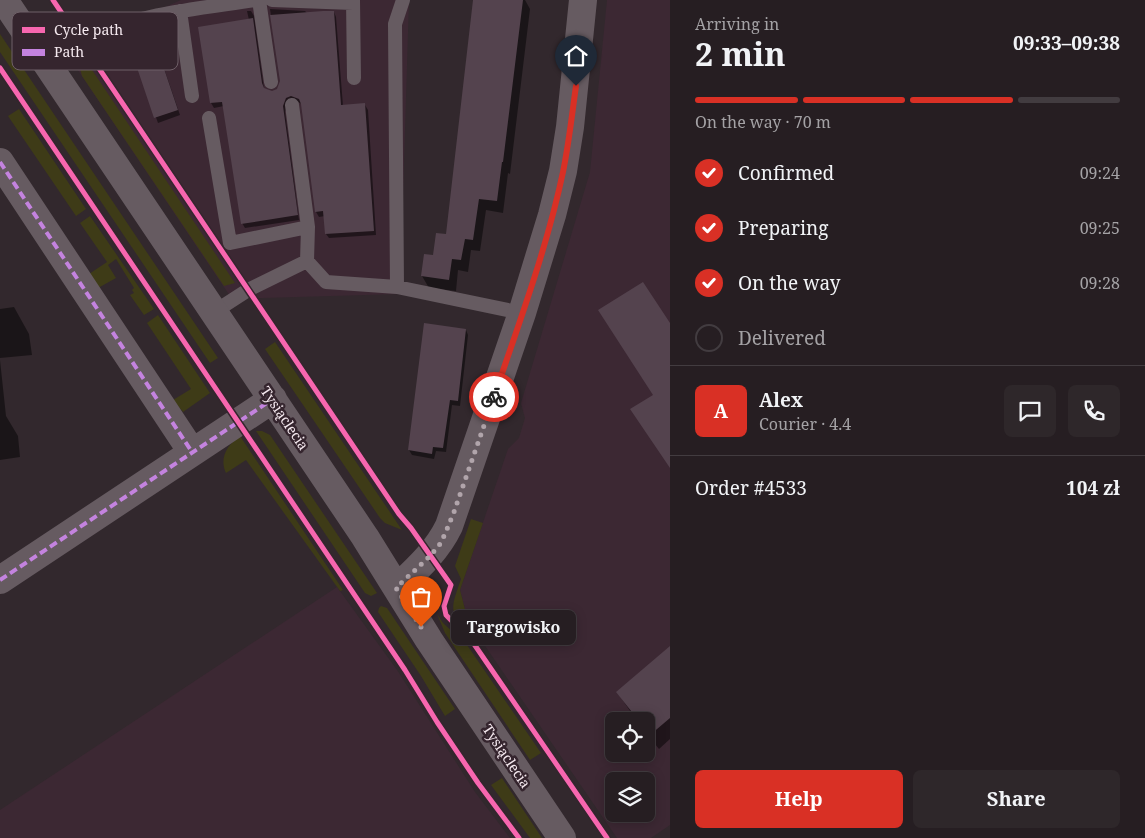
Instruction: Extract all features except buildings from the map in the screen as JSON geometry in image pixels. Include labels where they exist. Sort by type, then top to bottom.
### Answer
[{"type":"street","name":"Tysiąclecia","points":[[4,0],[12,12]]},
{"type":"street","points":[[396,588],[430,556],[440,544],[449,526],[522,313],[563,171],[576,86],[583,0]]},
{"type":"street","name":"Tysiąclecia","points":[[51,70],[365,537],[429,640],[562,838]]},
{"type":"street","points":[[0,162],[192,452]]},
{"type":"street","points":[[0,580],[273,399]]},
{"type":"lane","points":[[175,12],[257,0],[271,82]]},
{"type":"lane","points":[[272,0],[353,1],[354,78]]},
{"type":"lane","points":[[396,287],[395,24],[403,0]]},
{"type":"lane","points":[[180,11],[192,96]]},
{"type":"lane","points":[[292,105],[308,227],[307,261],[326,282],[396,287],[522,313]]},
{"type":"lane","points":[[209,118],[230,243],[308,227]]},
{"type":"lane","points":[[214,312],[248,290],[307,261]]},
{"type":"shaded area","points":[[181,0],[409,0],[400,294],[232,299],[78,70],[178,70],[178,12],[154,12]]},
{"type":"shaded area","points":[[607,0],[670,0],[670,825],[651,838],[617,838],[606,822],[655,822],[655,772],[605,772],[605,821],[468,621],[460,590],[508,449],[519,438],[525,418],[521,403],[590,172]]},
{"type":"shaded area","points":[[0,34],[12,52],[12,70],[0,52]]},
{"type":"shaded area","points":[[12,70],[24,70],[218,358],[210,363]]},
{"type":"shaded area","points":[[80,70],[92,70],[235,283],[224,286],[82,76]]},
{"type":"shaded area","points":[[19,109],[86,209],[76,216],[8,116]]},
{"type":"shaded area","points":[[90,216],[154,309],[144,315],[130,295],[134,293],[132,290],[134,288],[116,259],[108,265],[116,278],[98,288],[89,274],[107,262],[80,223]]},
{"type":"shaded area","points":[[158,315],[210,393],[183,412],[173,400],[191,389],[147,323]]},
{"type":"shaded area","points":[[275,342],[402,530],[385,523],[380,518],[265,349]]},
{"type":"shaded area","points":[[256,431],[262,431],[270,435],[377,593],[371,596],[365,593]]},
{"type":"shaded area","points":[[240,436],[343,590],[340,591],[246,460],[226,473],[223,462],[225,452],[231,443]]},
{"type":"shaded area","points":[[471,519],[483,523],[460,590],[468,621],[479,636],[461,623],[454,612],[453,606],[461,579],[455,566]]},
{"type":"shaded area","points":[[337,587],[397,670],[475,792],[510,838],[0,838],[0,810]]},
{"type":"shaded area","points":[[381,606],[387,608],[455,709],[445,716],[378,612]]},
{"type":"shaded area","points":[[437,614],[443,623],[467,645],[541,753],[530,760],[445,633]]},
{"type":"shaded area","points":[[502,778],[542,838],[530,838],[491,785]]},
{"type":"marked path","points":[[0,162],[192,452]]},
{"type":"marked path","points":[[0,580],[273,399]]},
{"type":"cycle path","points":[[53,0],[61,12]]},
{"type":"cycle path","points":[[0,68],[405,670],[478,783],[519,838]]},
{"type":"cycle path","points":[[100,70],[399,514],[451,585],[444,606],[446,615],[474,644],[607,838]]},
{"type":"way so far","points":[[421,627],[396,588],[440,544],[449,526],[494,397]]},
{"type":"place","name":"Targowisko","points":[[421,627]]},
{"type":"route","points":[[494,397],[539,260],[552,214],[563,171],[576,86]]}]
